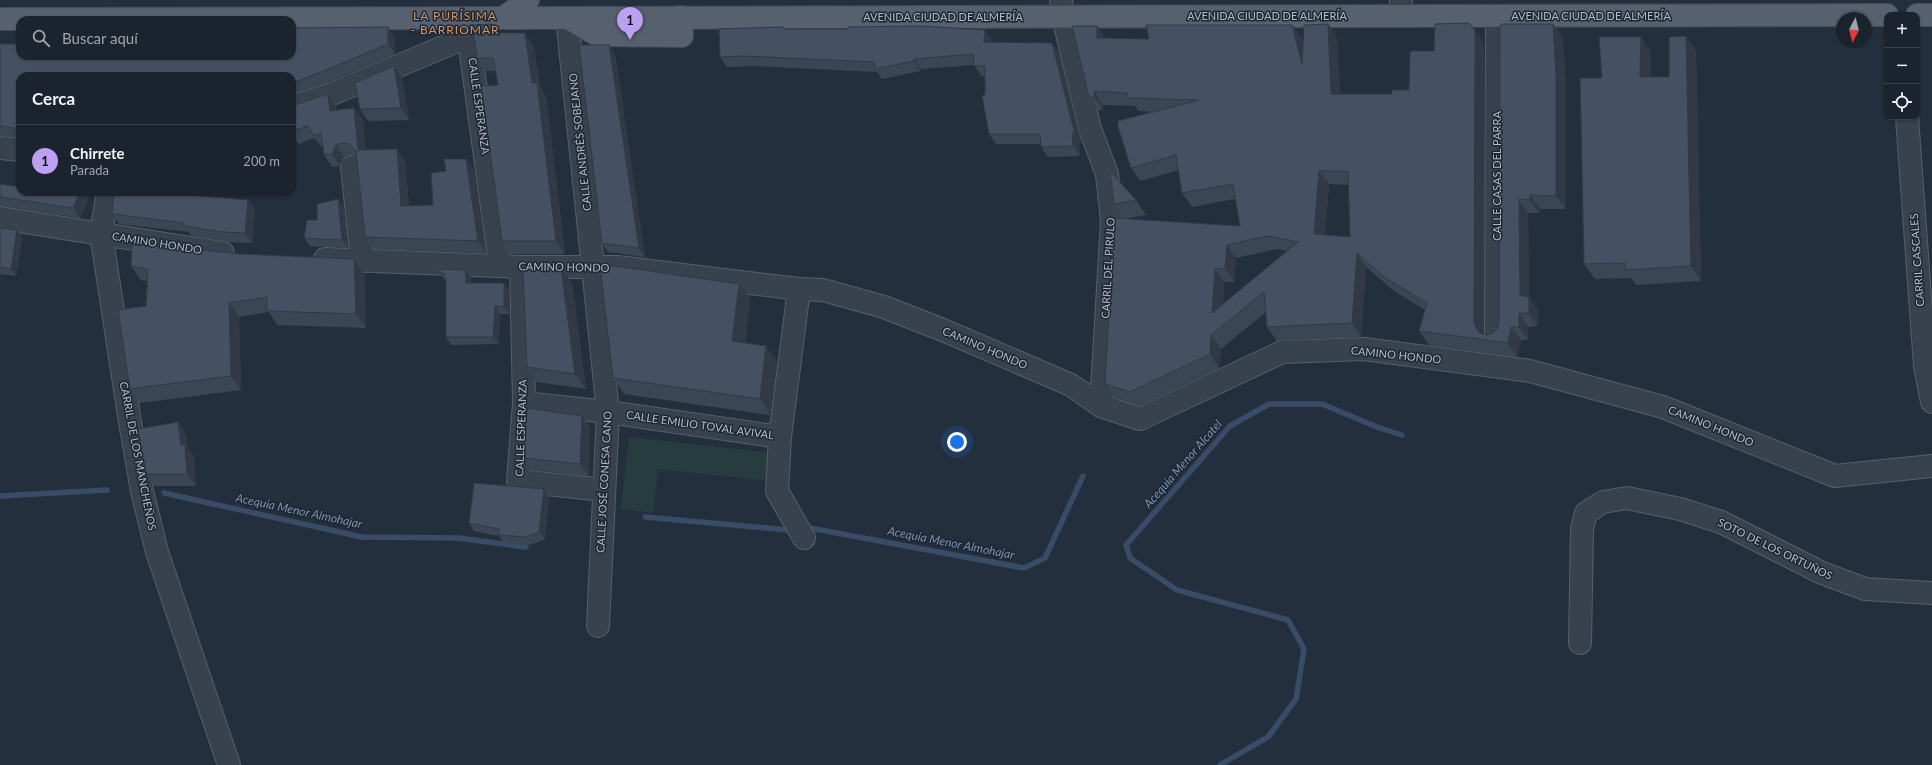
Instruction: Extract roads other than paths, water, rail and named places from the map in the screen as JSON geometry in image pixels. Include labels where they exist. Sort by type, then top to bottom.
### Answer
[{"type":"main road","points":[[503,18],[528,0]]},
{"type":"main road","points":[[595,0],[612,11],[630,18]]},
{"type":"main road","name":"AVENIDA CIUDAD DE ALMERÍA","points":[[296,24],[467,27],[503,18],[630,18],[1062,8],[1401,8],[1497,16],[1884,15]]},
{"type":"main road","points":[[1920,15],[1932,15]]},
{"type":"main road","points":[[567,18],[597,35],[682,36],[682,17]]},
{"type":"main road","name":"AVENIDA CIUDAD DE ALMERÍA","points":[[0,19],[16,19]]},
{"type":"street","name":"CARRIL DEL PIRULO","points":[[1062,8],[1090,129],[1107,174],[1112,221],[1101,406]]},
{"type":"street","name":"CALLE CASAS DEL PARRA","points":[[1496,336],[1497,16]]},
{"type":"street","name":"CALLE ANDRÉS SOBEJANO","points":[[567,18],[593,266]]},
{"type":"street","points":[[296,106],[332,94],[467,27]]},
{"type":"street","name":"CALLE ESPERANZA","points":[[467,27],[511,266],[524,403],[518,481],[604,490]]},
{"type":"street","name":"CARRIL CASCALES","points":[[1907,120],[1925,366],[1932,402]]},
{"type":"street","points":[[0,148],[16,150]]},
{"type":"street","points":[[352,166],[362,261]]},
{"type":"street","name":"CARRIL DE LOS MANCHEÑOS","points":[[107,196],[101,233],[129,416],[144,499],[157,552],[229,765]]},
{"type":"street","name":"CAMINO HONDO","points":[[0,218],[227,254],[243,255]]},
{"type":"street","name":"CAMINO HONDO","points":[[307,258],[511,266],[617,267],[799,289],[823,290],[884,307],[943,330],[1072,385],[1101,406],[1140,419],[1282,352],[1364,349],[1530,371],[1656,404],[1835,476],[1932,466]]},
{"type":"street","name":"CALLE JOSÉ CONESA CANO","points":[[593,266],[608,412],[598,626]]},
{"type":"street","points":[[799,289],[780,436],[777,490],[804,538]]},
{"type":"street","name":"CALLE EMILIO TOVAL AVIVAL","points":[[524,403],[608,412],[780,436]]},
{"type":"street","name":"SOTO DE LOS ORTUÑOS","points":[[1580,644],[1582,529],[1586,513],[1603,502],[1628,498],[1680,509],[1721,522],[1822,573],[1865,589],[1932,593]]},
{"type":"waterway","name":"Acequia Menor Alcatel","points":[[1220,765],[1268,737],[1296,699],[1304,649],[1288,620],[1177,590],[1130,558],[1126,545],[1230,426],[1269,404],[1322,404],[1377,427],[1402,435]]},
{"type":"waterway","name":"Acequia Menor Almohajar","points":[[810,528],[1024,568],[1045,558],[1083,476]]},
{"type":"waterway","name":"Acequia Menor Almohajar","points":[[0,496],[107,490]]},
{"type":"waterway","name":"Acequia Menor Almohajar","points":[[164,493],[362,537],[458,538],[526,547]]},
{"type":"waterway","name":"Acequia Menor Almohajar","points":[[645,517],[790,530]]},
{"type":"place","name":"Chirrete","points":[[630,40]]},
{"type":"district","name":"LA PURÍSIMA - BARRIOMAR","points":[[455,23]]}]
